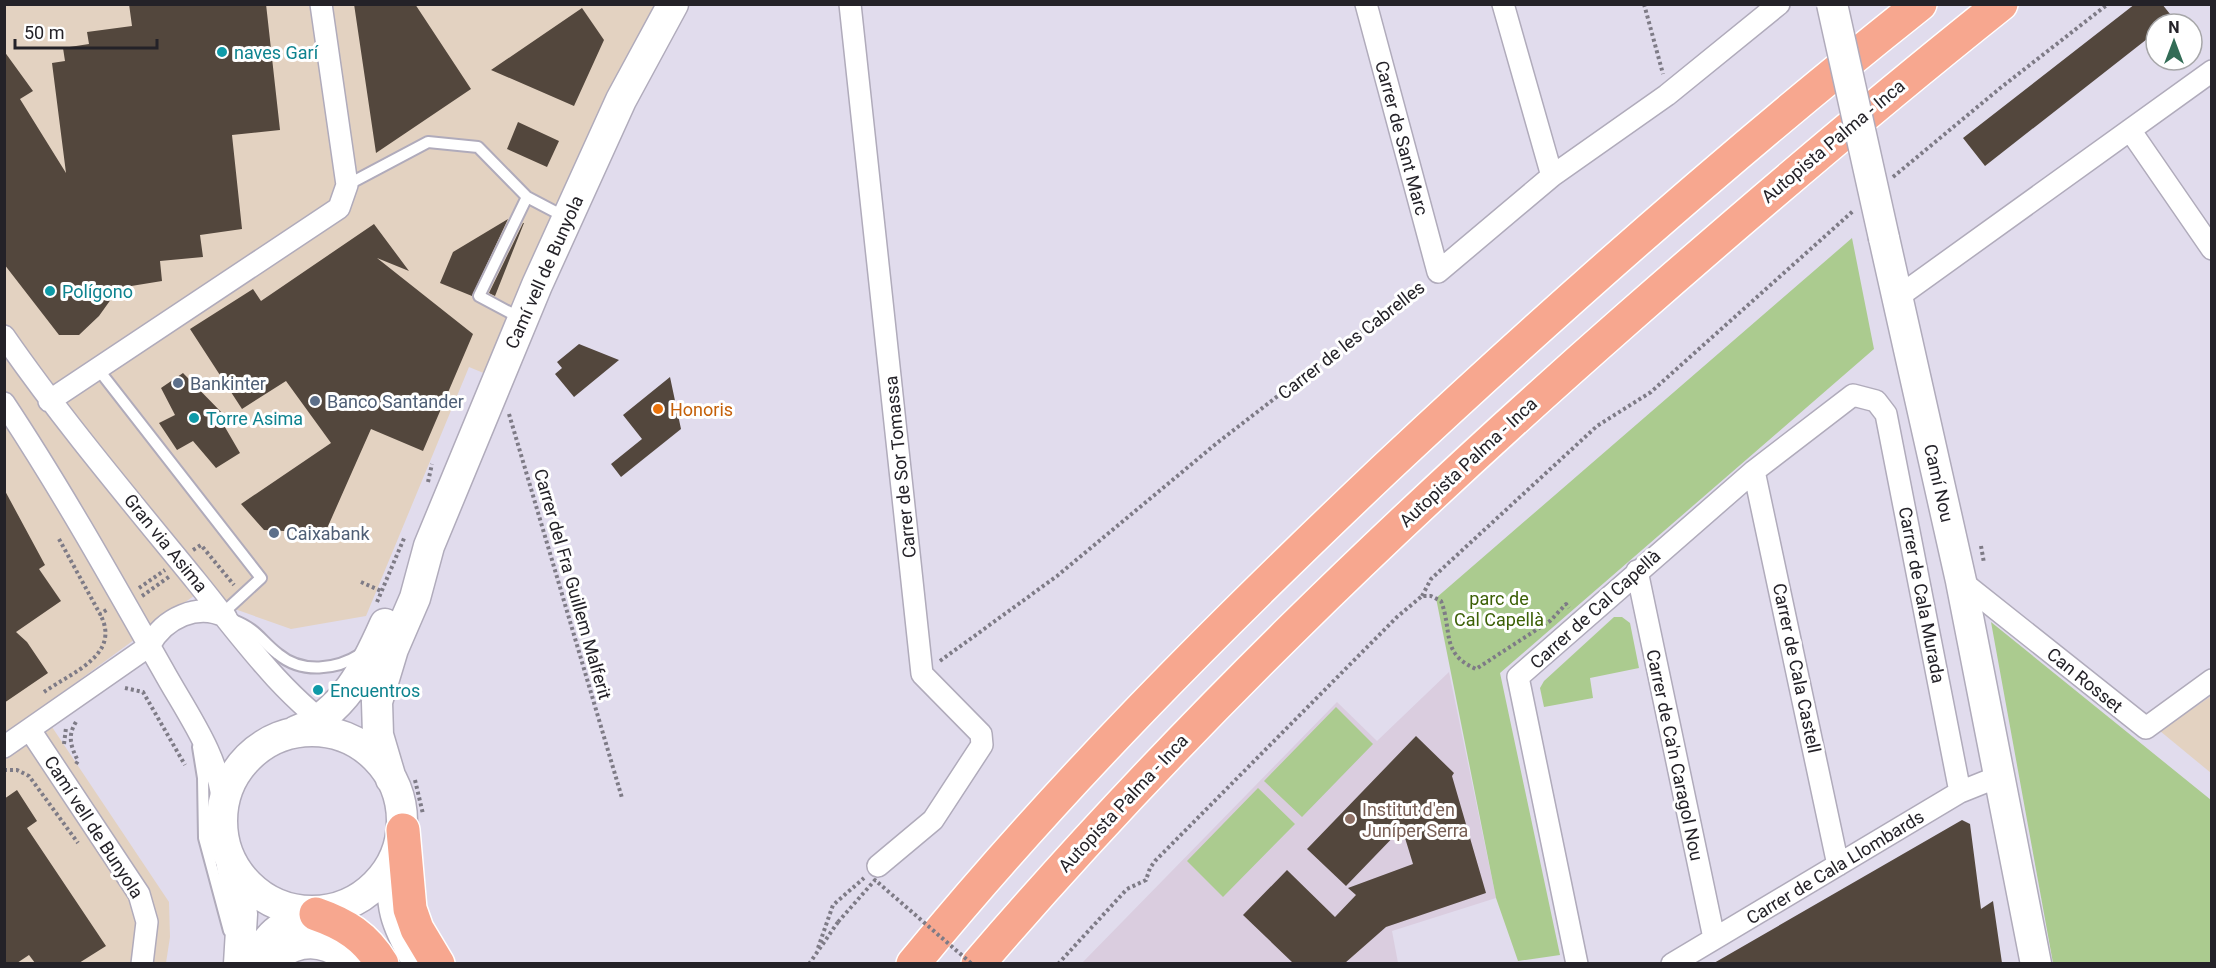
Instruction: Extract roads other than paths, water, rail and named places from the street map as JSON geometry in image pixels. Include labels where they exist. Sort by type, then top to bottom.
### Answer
[{"type":"highway","points":[[913,963],[1023,837],[1127,724],[1221,626],[1325,526],[1563,306],[1808,93],[1920,4]]},
{"type":"highway","name":"Autopista Palma - Inca","points":[[978,963],[1155,768],[1352,569],[1523,411],[1731,228],[1849,127],[2001,4]]},
{"type":"highway","points":[[407,835],[410,909],[417,929],[438,963]]},
{"type":"highway","points":[[317,911],[357,933],[369,944],[382,963]]},
{"type":"main road","name":"Camí vell de Bunyola","points":[[419,536],[523,319],[621,99],[673,4]]},
{"type":"main road","name":"Camí Nou","points":[[1832,4],[1961,581],[2036,963]]},
{"type":"main road","points":[[239,963],[242,914],[223,833],[223,807],[233,777],[264,744],[292,732],[321,731],[331,728],[379,638],[399,592],[419,536]]},
{"type":"main road","points":[[419,536],[415,598],[393,649],[377,702],[378,735],[402,778],[400,805],[407,835],[391,885],[393,908],[399,929],[419,963]]},
{"type":"main road","points":[[331,728],[367,749],[402,778]]},
{"type":"main road","points":[[255,963],[272,933],[284,925],[362,896],[374,886],[407,835]]},
{"type":"main road","points":[[231,860],[240,876],[259,893],[288,907],[317,911]]},
{"type":"main road","points":[[267,963],[281,950],[292,945],[310,943],[337,950],[356,963]]},
{"type":"street","points":[[50,401],[339,208],[347,185],[321,4]]},
{"type":"street","name":"Carrer de Sor Tomassa","points":[[850,4],[922,674],[981,734],[982,745],[933,819],[878,866]]},
{"type":"street","name":"Carrer de Sant Marc","points":[[1366,4],[1438,272]]},
{"type":"street","points":[[1503,4],[1552,176]]},
{"type":"street","name":"Carrer de les Cabrelles","points":[[1438,272],[1552,176],[1667,95],[1779,4]]},
{"type":"street","points":[[1898,297],[2211,71]]},
{"type":"street","points":[[2130,130],[2211,249]]},
{"type":"street","name":"Gran via Asima","points":[[4,336],[50,401],[224,615],[306,709],[331,728]]},
{"type":"street","name":"Carrer de Cal Capellà","points":[[1577,963],[1518,677],[1754,471],[1852,395],[1876,401]]},
{"type":"street","name":"Carrer de Cala Murada","points":[[1876,401],[1886,414],[1960,792]]},
{"type":"street","points":[[4,403],[128,607],[194,726],[213,765],[223,807]]},
{"type":"street","name":"Carrer de Cala Castell","points":[[1754,471],[1838,865]]},
{"type":"street","name":"Carrer de Ca'n Caragol Nou","points":[[1637,571],[1714,938]]},
{"type":"street","name":"Can Rosset","points":[[1961,581],[2146,728],[2211,680]]},
{"type":"street","points":[[4,747],[30,730],[102,665],[149,646],[160,631],[188,612],[206,610],[224,615]]},
{"type":"street","name":"Camí vell de Bunyola","points":[[30,730],[59,770],[139,894],[147,922],[142,963]]},
{"type":"street","name":"Carrer de Cala Llombards","points":[[1672,963],[1960,792],[2000,776]]},
{"type":"lane","points":[[347,185],[428,142],[478,147],[527,197],[567,218]]},
{"type":"lane","points":[[523,319],[479,296],[527,197]]},
{"type":"lane","points":[[98,369],[261,578],[224,615],[256,631],[284,658],[306,667],[325,668],[343,664],[360,655],[379,638]]},
{"type":"lane","points":[[194,726],[203,778],[204,838],[226,914],[231,963]]},
{"type":"place","name":"naves Garí","points":[[222,52]]},
{"type":"place","name":"Polígono","points":[[50,291]]},
{"type":"place","name":"Bankinter","points":[[178,383]]},
{"type":"place","name":"Banco Santander","points":[[315,401]]},
{"type":"place","name":"Honoris","points":[[658,409]]},
{"type":"place","name":"Torre Asima","points":[[194,418]]},
{"type":"place","name":"Caixabank","points":[[274,533]]},
{"type":"place","name":"Encuentros","points":[[318,690]]},
{"type":"place","name":"Institut d'en Juníper Serra","points":[[1350,819]]},
{"type":"park label","name":"parc de Cal Capellà","points":[[1499,608]]}]
